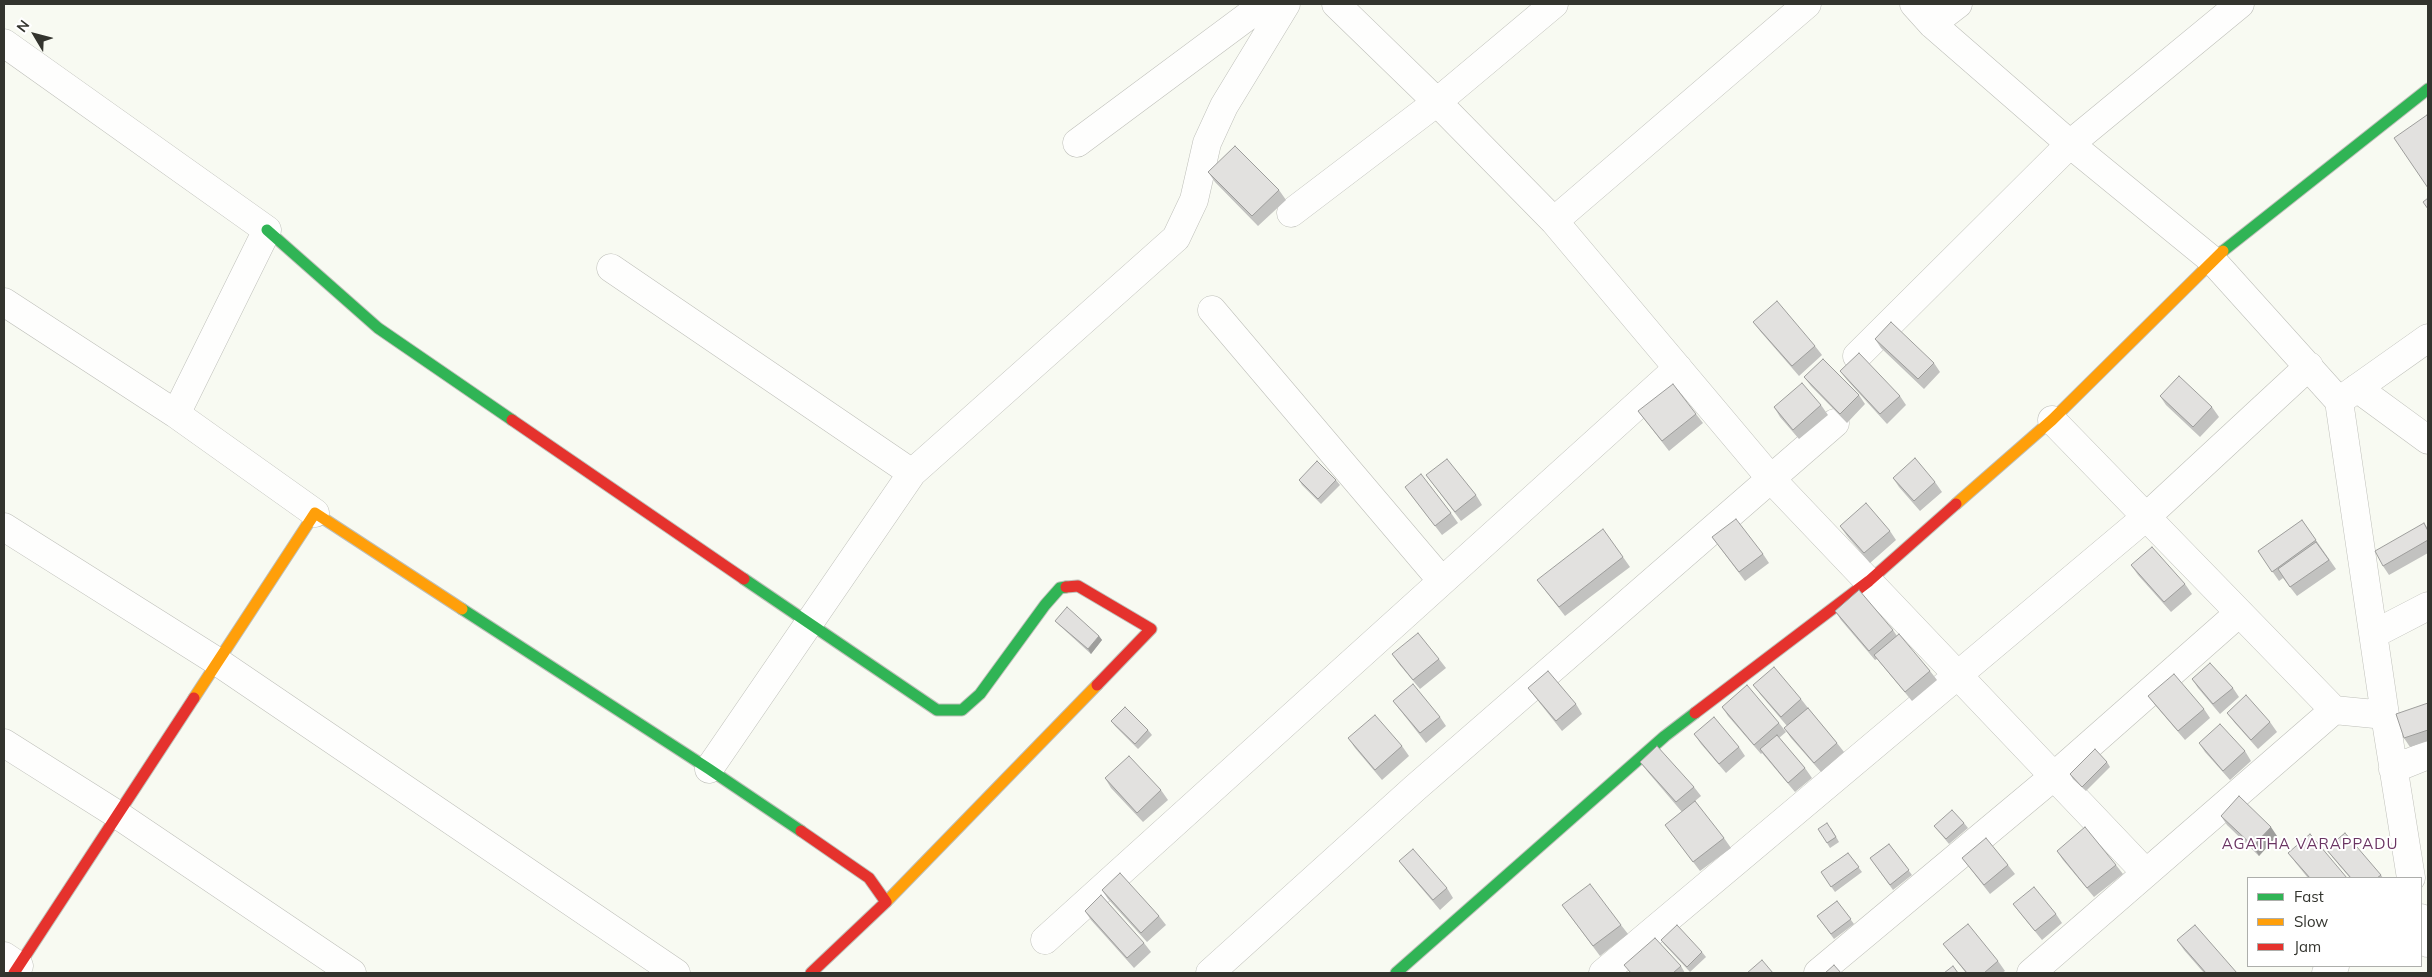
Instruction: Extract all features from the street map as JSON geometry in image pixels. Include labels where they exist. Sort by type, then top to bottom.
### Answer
[{"type":"street","points":[[1077,143],[1264,4]]},
{"type":"street","points":[[709,769],[912,473],[1176,238],[1194,200],[1207,143],[1221,113],[1286,4]]},
{"type":"street","points":[[1336,4],[1437,102],[1554,221],[1772,480],[1869,581],[1956,676],[2146,873]]},
{"type":"street","points":[[1291,213],[1437,102],[1554,4]]},
{"type":"street","points":[[1554,221],[1807,4]]},
{"type":"street","points":[[1923,14],[1958,4]]},
{"type":"street","points":[[1857,356],[2070,144],[2240,4]]},
{"type":"street","points":[[1923,14],[2070,144],[2212,260],[2309,366],[2348,395],[2428,440]]},
{"type":"street","points":[[4,43],[266,230],[378,328],[808,624],[937,710],[962,710],[980,694],[1044,605],[1060,588],[1078,586],[1151,629],[886,902],[811,973]]},
{"type":"street","points":[[1396,973],[1665,736],[1869,581],[2052,420],[2212,260],[2428,90]]},
{"type":"street","points":[[176,414],[266,230]]},
{"type":"street","points":[[611,268],[912,473]]},
{"type":"street","points":[[4,302],[176,414],[315,513],[709,769],[869,878],[886,902]]},
{"type":"street","points":[[1212,310],[1442,581]]},
{"type":"street","points":[[2348,395],[2428,338]]},
{"type":"street","points":[[1603,973],[2146,517],[2309,366]]},
{"type":"street","points":[[1045,940],[1678,368]]},
{"type":"street","points":[[2348,395],[2374,634],[2411,877]]},
{"type":"street","points":[[2052,420],[2334,710],[2385,714]]},
{"type":"street","points":[[1210,973],[1415,788],[1772,480],[1835,423]]},
{"type":"street","points":[[12,965],[118,815],[315,513]]},
{"type":"street","points":[[4,527],[218,662],[676,973]]},
{"type":"street","points":[[2374,634],[2428,606]]},
{"type":"street","points":[[1818,973],[2053,777],[2239,613]]},
{"type":"street","points":[[2032,973],[2334,710]]},
{"type":"street","points":[[4,743],[118,815],[352,973]]},
{"type":"street","points":[[2393,769],[2428,755]]},
{"type":"street","points":[[2422,922],[2428,944]]},
{"type":"building","points":[[2427,115],[2428,117],[2428,188],[2394,138]]},
{"type":"building","points":[[1235,146],[1279,190],[1252,216],[1208,172]]},
{"type":"building","points":[[2428,198],[2428,209],[2423,202]]},
{"type":"building","points":[[1777,301],[1815,346],[1792,366],[1753,322]]},
{"type":"building","points":[[1891,322],[1934,363],[1918,379],[1875,339]]},
{"type":"building","points":[[1859,353],[1900,396],[1880,414],[1840,371]]},
{"type":"building","points":[[1823,359],[1859,395],[1840,414],[1804,377]]},
{"type":"building","points":[[2179,376],[2212,407],[2193,427],[2160,396]]},
{"type":"building","points":[[1802,383],[1821,405],[1793,430],[1774,407]]},
{"type":"building","points":[[1673,384],[1696,414],[1662,441],[1638,411]]},
{"type":"building","points":[[1915,458],[1935,482],[1914,501],[1893,478]]},
{"type":"building","points":[[1447,459],[1476,495],[1455,512],[1426,475]]},
{"type":"building","points":[[1317,461],[1336,480],[1318,499],[1299,480]]},
{"type":"building","points":[[1421,474],[1451,513],[1435,526],[1405,487]]},
{"type":"building","points":[[1866,503],[1890,531],[1864,553],[1840,526]]},
{"type":"building","points":[[1736,519],[1763,554],[1739,572],[1712,537]]},
{"type":"building","points":[[2302,520],[2316,540],[2272,572],[2258,551]]},
{"type":"building","points":[[2424,523],[2428,531],[2428,540],[2383,566],[2375,551]]},
{"type":"building","points":[[1603,529],[1623,557],[1559,607],[1537,580]]},
{"type":"building","points":[[2316,542],[2329,560],[2290,587],[2278,569]]},
{"type":"building","points":[[2152,547],[2185,584],[2164,602],[2131,565]]},
{"type":"building","points":[[1859,590],[1893,630],[1869,651],[1835,611]]},
{"type":"building","points":[[1067,607],[1099,636],[1088,649],[1055,621]]},
{"type":"building","points":[[1418,633],[1439,659],[1413,680],[1392,654]]},
{"type":"building","points":[[1899,634],[1930,671],[1905,692],[1874,655]]},
{"type":"building","points":[[2210,663],[2233,688],[2213,704],[2192,679]]},
{"type":"building","points":[[1774,667],[1801,699],[1781,717],[1753,685]]},
{"type":"building","points":[[1548,671],[1576,704],[1556,721],[1528,688]]},
{"type":"building","points":[[2174,674],[2204,709],[2178,731],[2148,696]]},
{"type":"building","points":[[1413,684],[1440,717],[1420,733],[1393,701]]},
{"type":"building","points":[[1747,685],[1779,723],[1754,745],[1722,707]]},
{"type":"building","points":[[2246,695],[2270,722],[2251,740],[2227,713]]},
{"type":"building","points":[[2428,703],[2428,730],[2404,738],[2396,714]]},
{"type":"building","points":[[1125,707],[1148,730],[1135,744],[1111,721]]},
{"type":"building","points":[[1808,708],[1837,743],[1814,763],[1784,728]]},
{"type":"building","points":[[1375,715],[1402,746],[1375,770],[1348,738]]},
{"type":"building","points":[[1714,717],[1739,747],[1719,764],[1694,734]]},
{"type":"building","points":[[2220,724],[2245,751],[2223,771],[2199,743]]},
{"type":"building","points":[[1777,735],[1805,768],[1788,783],[1760,749]]},
{"type":"building","points":[[1657,746],[1694,787],[1676,802],[1640,762]]},
{"type":"building","points":[[2095,749],[2107,762],[2082,787],[2070,774]]},
{"type":"building","points":[[1129,756],[1161,790],[1137,813],[1105,778]]},
{"type":"building","points":[[2239,796],[2271,827],[2253,846],[2221,816]]},
{"type":"building","points":[[1695,801],[1724,838],[1693,862],[1665,825]]},
{"type":"building","points":[[1952,810],[1964,823],[1946,839],[1934,826]]},
{"type":"building","points":[[1827,823],[1836,837],[1827,843],[1818,829]]},
{"type":"building","points":[[2085,827],[2116,865],[2087,888],[2057,851]]},
{"type":"building","points":[[2345,833],[2381,875],[2378,877],[2350,877],[2326,849]]},
{"type":"building","points":[[2310,834],[2346,877],[2309,877],[2288,853]]},
{"type":"building","points":[[1986,838],[2008,865],[1984,885],[1962,858]]},
{"type":"building","points":[[1889,844],[1909,870],[1890,885],[1870,858]]},
{"type":"building","points":[[1413,849],[1447,888],[1433,900],[1399,861]]},
{"type":"building","points":[[1848,853],[1859,867],[1831,887],[1821,872]]},
{"type":"building","points":[[1120,873],[1159,916],[1141,933],[1102,890]]},
{"type":"building","points":[[1590,884],[1621,925],[1593,946],[1562,905]]},
{"type":"building","points":[[2034,887],[2056,914],[2035,931],[2013,904]]},
{"type":"building","points":[[1101,895],[1144,943],[1127,958],[1085,911]]},
{"type":"building","points":[[1837,901],[1851,919],[1831,934],[1817,916]]},
{"type":"building","points":[[1968,924],[1998,961],[1984,973],[1967,973],[1943,944]]},
{"type":"building","points":[[1677,925],[1702,952],[1687,967],[1661,940]]},
{"type":"building","points":[[2195,925],[2237,973],[2206,973],[2177,940]]},
{"type":"building","points":[[1655,938],[1681,966],[1673,973],[1631,973],[1624,965]]},
{"type":"building","points":[[1762,960],[1773,973],[1747,973]]},
{"type":"building","points":[[1834,965],[1841,973],[1825,973]]},
{"type":"building","points":[[1953,966],[1958,973],[1944,973]]},
{"type":"traffic: fast","points":[[2223,251],[2428,89]]},
{"type":"traffic: fast","points":[[267,230],[378,328],[512,420]]},
{"type":"traffic: fast","points":[[744,579],[937,710],[962,710],[980,694],[1045,605],[1060,588],[1066,587]]},
{"type":"traffic: fast","points":[[462,609],[801,831]]},
{"type":"traffic: fast","points":[[1396,973],[1665,736],[1695,713]]},
{"type":"traffic: slow","points":[[1956,504],[2052,420],[2223,251]]},
{"type":"traffic: slow","points":[[194,698],[315,513],[462,609]]},
{"type":"traffic: slow","points":[[886,902],[1097,685]]},
{"type":"traffic: jam","points":[[512,420],[744,579]]},
{"type":"traffic: jam","points":[[1695,713],[1869,581],[1956,504]]},
{"type":"traffic: jam","points":[[1066,587],[1078,586],[1151,629],[1097,685]]},
{"type":"traffic: jam","points":[[14,973],[194,698]]},
{"type":"traffic: jam","points":[[801,831],[869,878],[886,902],[811,973]]},
{"type":"district","name":"AGATHA VARAPPADU","points":[[2310,844]]}]
